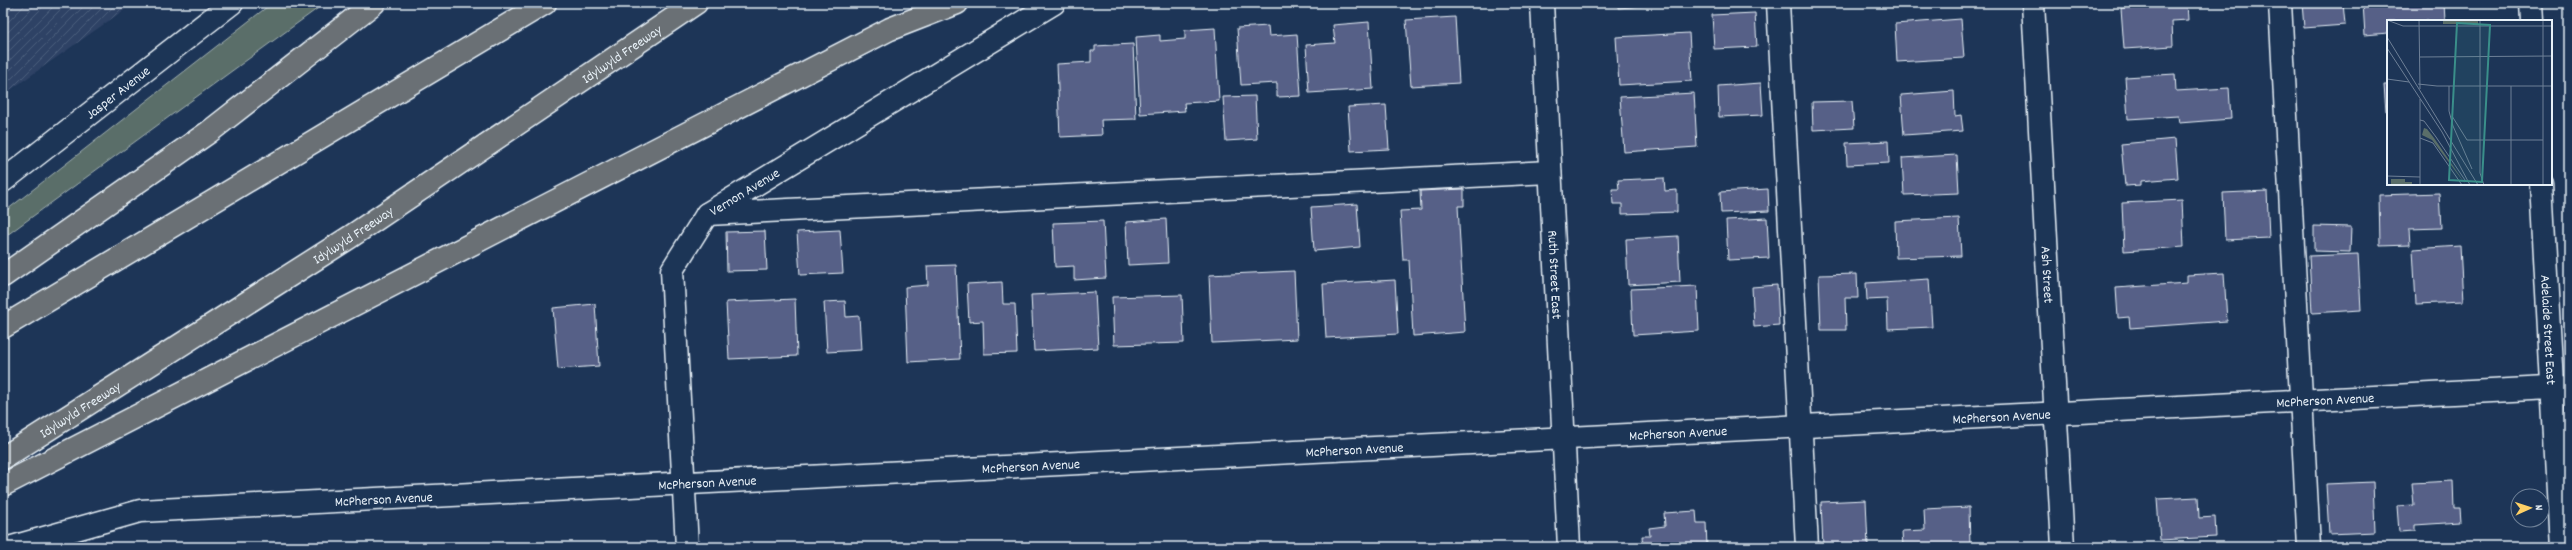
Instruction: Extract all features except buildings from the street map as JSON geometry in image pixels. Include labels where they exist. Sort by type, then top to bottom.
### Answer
[{"type":"highway","points":[[3,276],[208,132],[374,3]]},
{"type":"highway","points":[[3,327],[545,3]]},
{"type":"highway","name":"Idylwyld Freeway","points":[[3,458],[350,237],[696,3]]},
{"type":"highway","points":[[3,485],[890,29],[957,3]]},
{"type":"street","name":"Jasper Avenue","points":[[3,181],[232,3]]},
{"type":"street","name":"Vernon Avenue","points":[[687,547],[672,270],[707,214],[1054,3]]},
{"type":"street","name":"Ruth Street East","points":[[1542,3],[1569,547]]},
{"type":"street","points":[[1778,3],[1807,547]]},
{"type":"street","name":"Ash Street","points":[[2033,3],[2063,547]]},
{"type":"street","points":[[2280,3],[2309,547]]},
{"type":"street","points":[[2531,3],[2532,20]]},
{"type":"street","points":[[707,214],[1550,172]]},
{"type":"street","name":"Adelaide Street East","points":[[2541,185],[2560,388],[2561,547]]},
{"type":"street","name":"McPherson Avenue","points":[[12,547],[140,511],[684,482],[1563,439],[2056,412],[2560,388]]},
{"type":"shaded area","points":[[3,3],[134,3],[3,95]]},
{"type":"green space","points":[[272,3],[325,3],[3,238],[3,213]]},
{"type":"green space","points":[[2566,3],[2569,3],[2569,52]]}]
